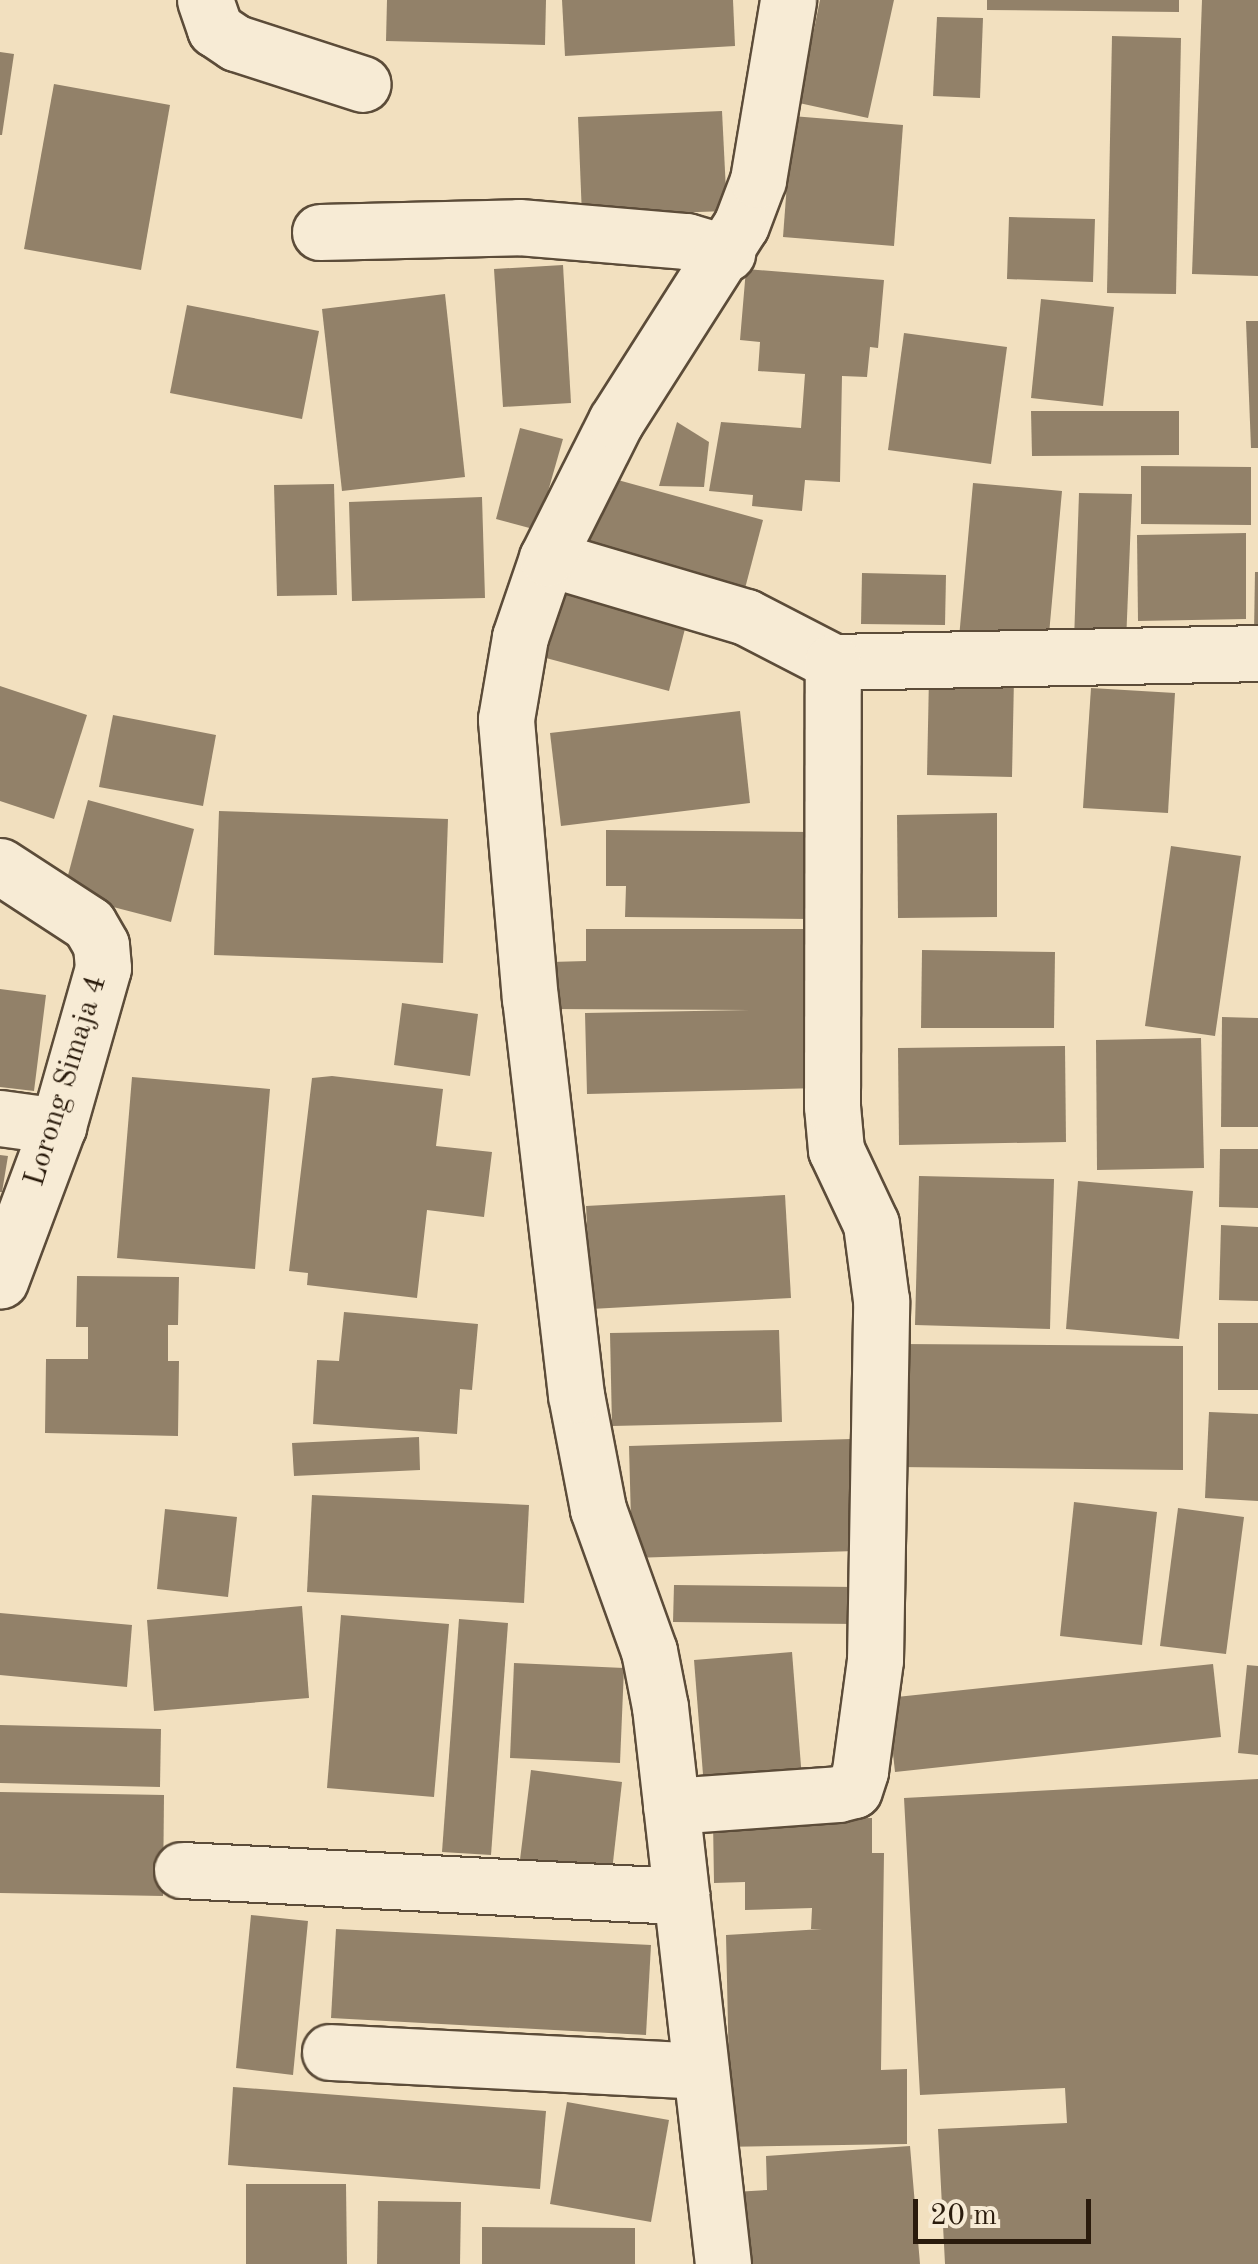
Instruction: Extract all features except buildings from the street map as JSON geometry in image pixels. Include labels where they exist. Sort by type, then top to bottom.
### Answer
[{"type":"street","points":[[205,0],[215,29],[236,43],[363,84]]},
{"type":"street","points":[[723,2264],[682,1896],[649,1651],[598,1509],[576,1395],[530,1000],[506,719],[520,637],[547,558],[616,421],[727,252],[758,180],[788,0]]},
{"type":"street","points":[[320,232],[519,227],[686,241],[727,252]]},
{"type":"street","points":[[547,558],[746,617],[834,662],[1258,653]]},
{"type":"street","points":[[671,1806],[838,1794],[854,1790],[860,1771],[875,1660],[880,1300],[871,1224],[836,1150],[832,1106],[834,662]]},
{"type":"street","name":"Lorong Simaja 4","points":[[0,866],[89,924],[101,945],[103,968],[58,1126],[0,1281]]},
{"type":"street","points":[[0,1118],[58,1126]]},
{"type":"street","points":[[182,1870],[682,1896]]},
{"type":"street","points":[[330,2052],[701,2070]]}]
